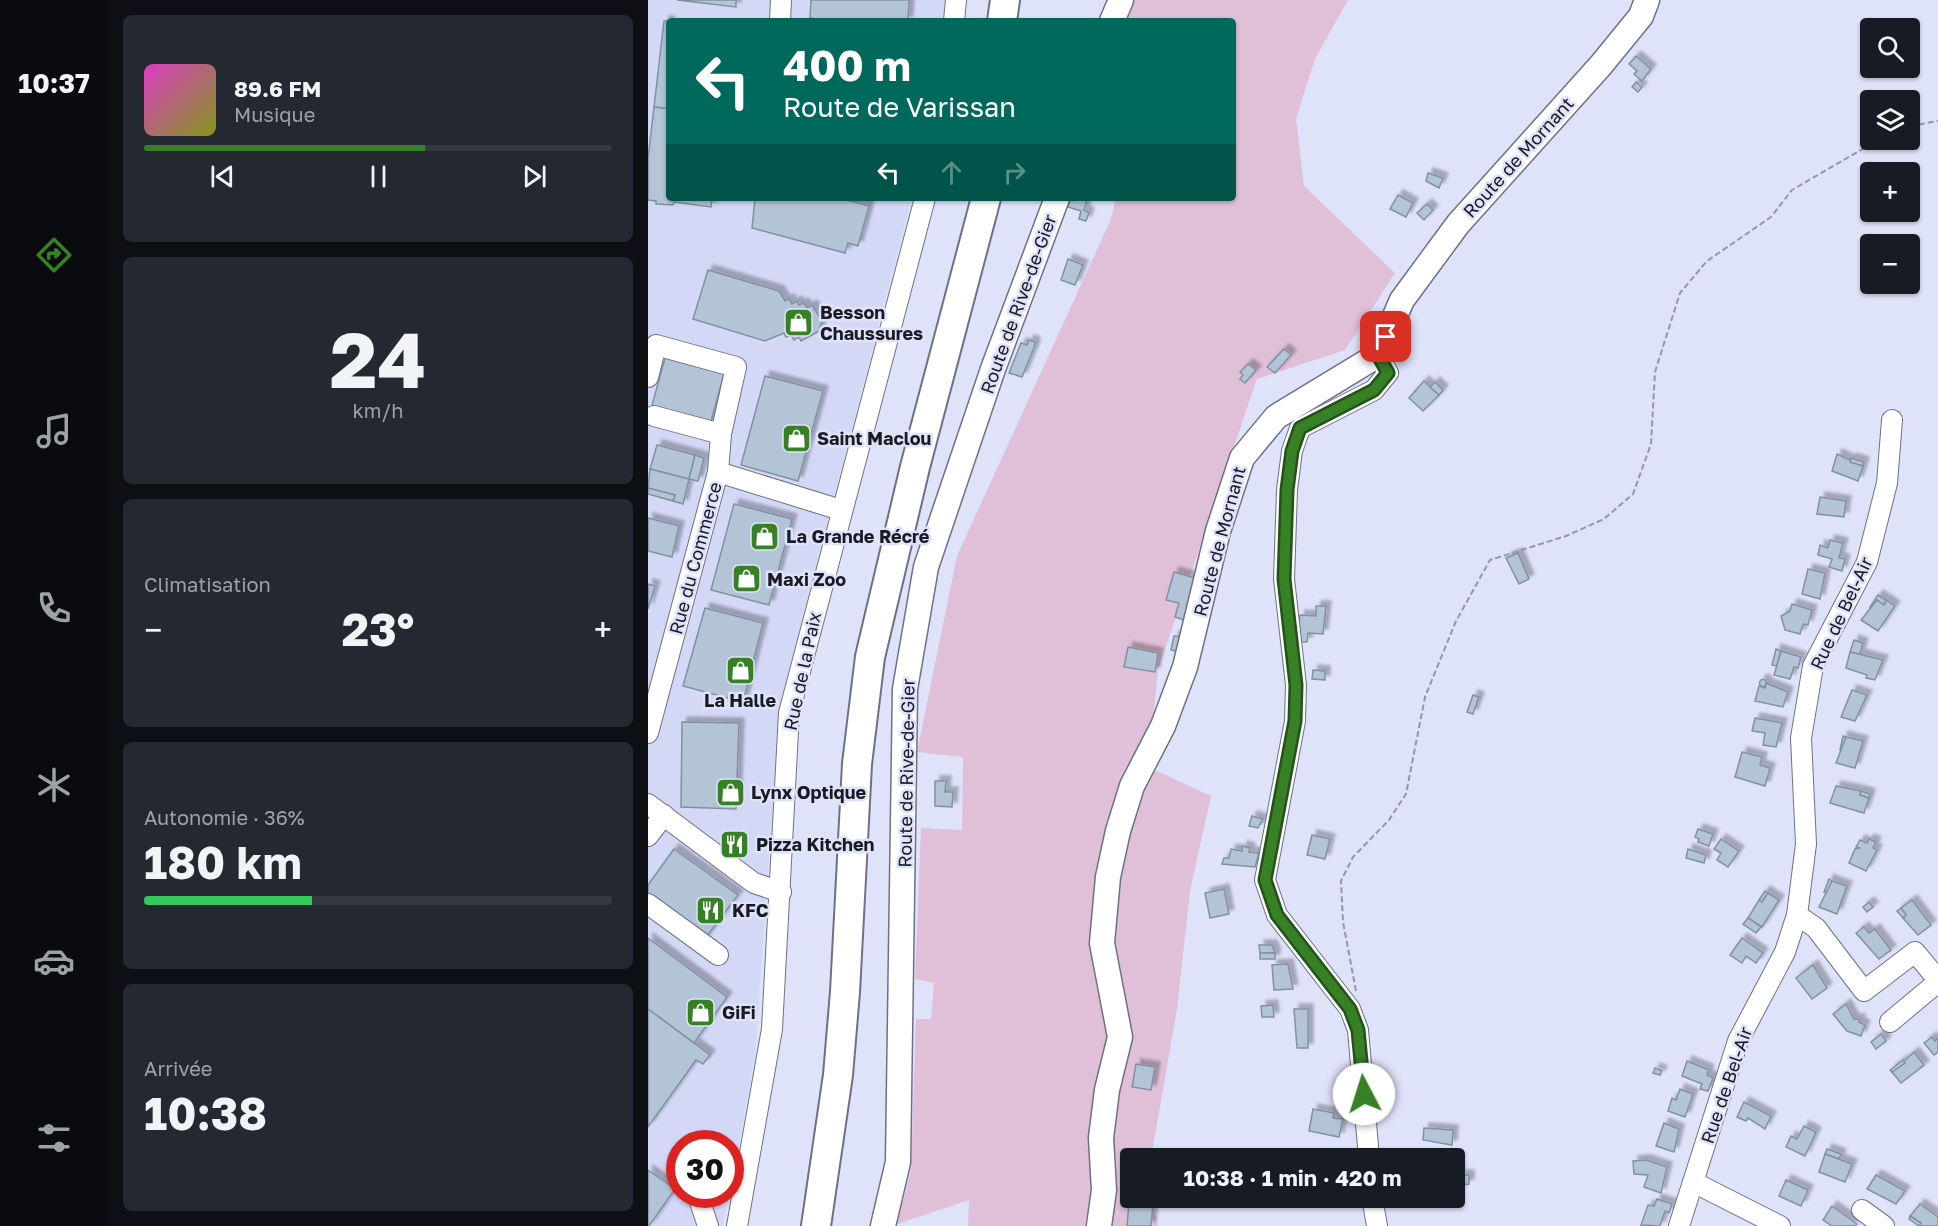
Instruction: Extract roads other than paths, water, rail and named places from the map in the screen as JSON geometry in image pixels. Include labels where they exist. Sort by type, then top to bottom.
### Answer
[{"type":"highway","points":[[1002,18],[1005,0]]},
{"type":"highway","points":[[1020,18],[1023,0]]},
{"type":"highway","points":[[798,1226],[820,1068],[843,710],[850,658],[965,201]]},
{"type":"highway","points":[[816,1226],[840,1051],[857,764],[870,657],[904,512],[985,201]]},
{"type":"main road","points":[[1113,18],[1120,0]]},
{"type":"main road","name":"Route de Mornant","points":[[1099,1226],[1104,1191],[1101,1138],[1107,1090],[1120,1037],[1102,943],[1108,877],[1118,831],[1132,786],[1163,726],[1185,668],[1218,531],[1242,458],[1276,417],[1378,355],[1402,300],[1458,224],[1601,65],[1641,16],[1647,0]]},
{"type":"main road","name":"Route de Rive-de-Gier","points":[[883,1226],[898,1162],[905,689],[926,567],[993,369],[1056,201]]},
{"type":"street","points":[[780,18],[781,0]]},
{"type":"street","points":[[954,18],[956,0]]},
{"type":"street","name":"Rue de la Paix","points":[[737,1226],[772,1029],[789,712],[919,201]]},
{"type":"street","points":[[648,377],[656,345],[736,367],[721,434],[718,472]]},
{"type":"street","points":[[1368,1148],[1358,1030],[1350,1009],[1277,915],[1265,880],[1295,721],[1296,685],[1284,579],[1287,490],[1292,451],[1300,428],[1374,390],[1388,373],[1378,355]]},
{"type":"street","points":[[654,416],[721,434]]},
{"type":"street","name":"Rue de Bel-Air","points":[[1679,1226],[1738,1041],[1785,952],[1797,915],[1806,844],[1801,738],[1814,666],[1867,562],[1887,483],[1892,420]]},
{"type":"street","name":"Rue du Commerce","points":[[648,733],[718,472],[841,510]]},
{"type":"street","points":[[648,836],[656,810],[754,884],[781,892]]},
{"type":"street","points":[[648,904],[718,955]]},
{"type":"street","points":[[1797,915],[1816,928],[1864,991],[1915,952],[1938,981],[1890,1022]]},
{"type":"street","points":[[1693,1182],[1780,1226]]},
{"type":"street","points":[[702,1208],[708,1226]]},
{"type":"street","points":[[1374,1208],[1377,1226]]},
{"type":"street","points":[[1862,1209],[1884,1226]]},
{"type":"place","name":"Besson Chaussures","points":[[799,322]]},
{"type":"place","name":"Saint Maclou","points":[[796,438]]},
{"type":"place","name":"La Grande Récré","points":[[765,536]]},
{"type":"place","name":"Maxi Zoo","points":[[746,579]]},
{"type":"place","name":"La Halle","points":[[740,671]]},
{"type":"place","name":"Lynx Optique","points":[[730,792]]},
{"type":"place","name":"Pizza Kitchen","points":[[735,844]]},
{"type":"place","name":"KFC","points":[[711,910]]},
{"type":"place","name":"GiFi","points":[[701,1012]]}]
